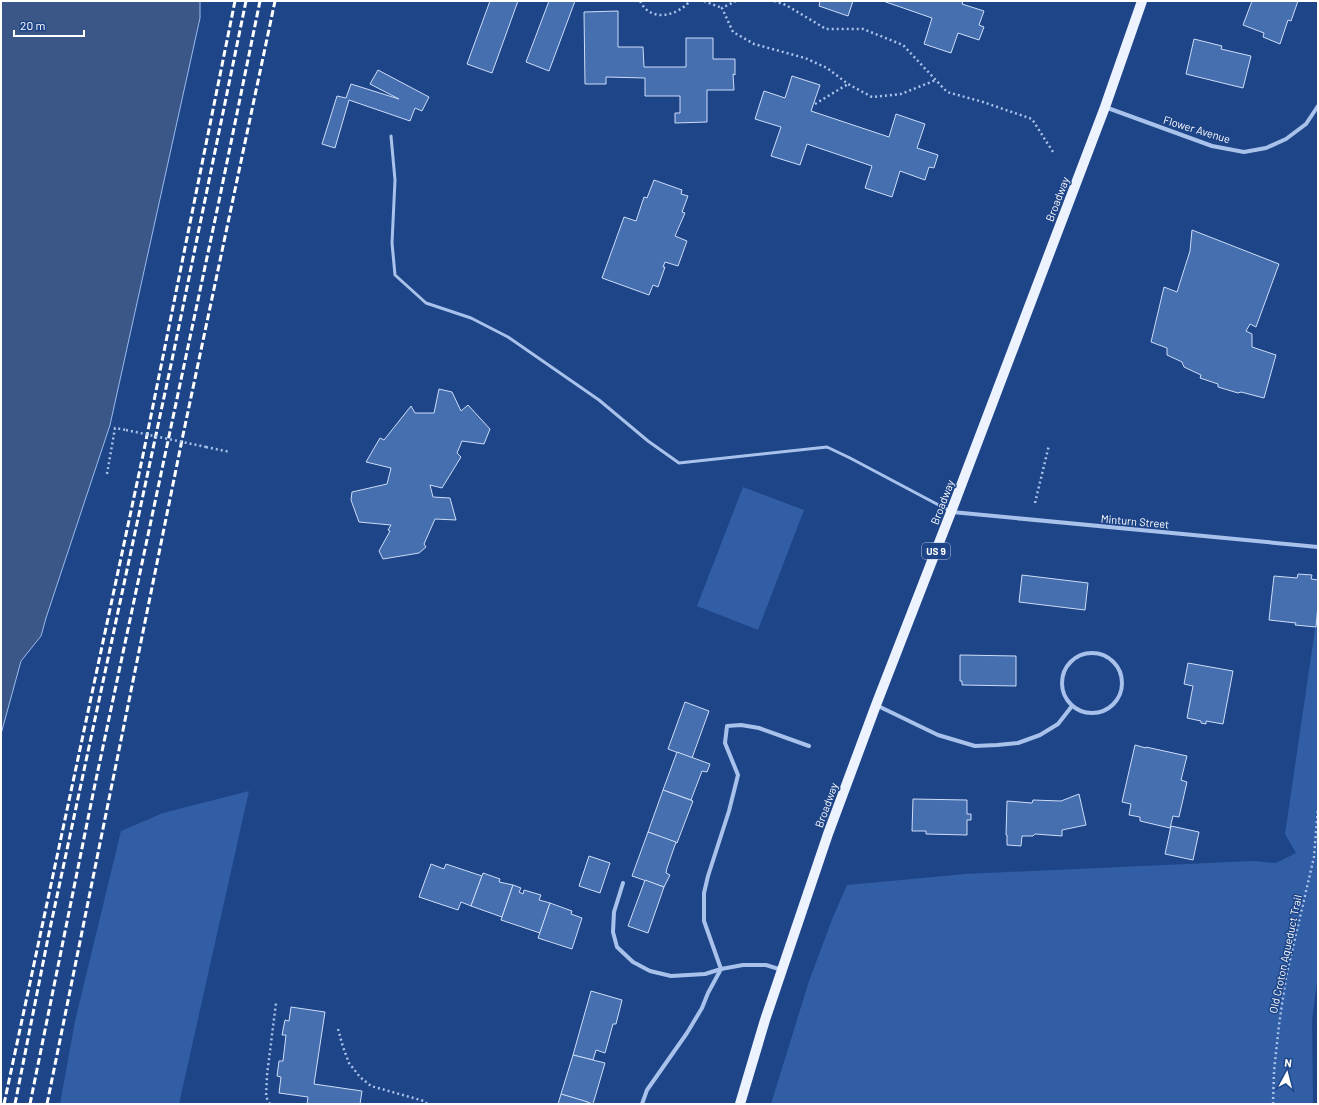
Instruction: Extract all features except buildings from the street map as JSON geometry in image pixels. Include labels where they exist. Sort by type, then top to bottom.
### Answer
[{"type":"main road","name":"Broadway","points":[[740,1104],[765,1020],[828,834],[1104,107],[1142,1]]},
{"type":"street","name":"Flower Avenue","points":[[1104,107],[1212,146],[1244,152],[1266,148],[1286,139],[1306,124],[1318,106]]},
{"type":"street","name":"Minturn Street","points":[[951,512],[1318,547]]},
{"type":"street","points":[[1090,653],[1100,654],[1108,658],[1116,665],[1120,673],[1122,683],[1116,702],[1100,713],[1081,711],[1072,706],[1062,689],[1062,679],[1065,669],[1072,661],[1080,656],[1090,653]]},
{"type":"street","points":[[876,705],[938,735],[975,746],[1018,743],[1040,736],[1058,724],[1072,706]]},
{"type":"street","points":[[642,1104],[647,1090],[702,1008],[708,992],[721,969],[704,921],[704,893],[738,775],[725,743],[727,726],[741,725],[759,728],[808,746]]},
{"type":"street","points":[[623,883],[614,912],[613,932],[617,947],[633,962],[650,971],[671,976],[705,974],[721,969],[744,965],[766,965],[782,970]]},
{"type":"lane","points":[[391,136],[395,180],[392,243],[395,275],[426,303],[471,318],[508,337],[599,400],[648,441],[679,463],[827,447],[951,512]]},
{"type":"path","points":[[640,1],[643,7],[656,15],[671,15],[686,6],[690,1]]},
{"type":"path","points":[[704,1],[722,8],[733,32],[754,44],[805,58],[827,68],[848,84],[872,97],[901,94],[936,80]]},
{"type":"path","points":[[722,8],[736,1]]},
{"type":"path","points":[[774,1],[786,5],[826,29],[863,29],[902,45],[947,92],[983,102],[1032,119],[1053,152]]},
{"type":"path","points":[[815,104],[848,84]]},
{"type":"path","points":[[107,474],[115,428],[230,452]]},
{"type":"path","points":[[1035,503],[1049,445]]},
{"type":"path","name":"Old Croton Aqueduct Trail","points":[[1273,1104],[1274,1071],[1286,977],[1314,857],[1318,808]]},
{"type":"path","points":[[270,1104],[266,1097],[267,1075],[276,1003]]},
{"type":"path","points":[[338,1029],[349,1063],[360,1077],[371,1086],[424,1101],[427,1104]]},
{"type":"shaded area","points":[[1,1],[200,1],[200,18],[110,425],[41,636],[21,661],[1,734]]},
{"type":"shaded area","points":[[743,487],[804,510],[758,630],[697,606]]},
{"type":"shaded area","points":[[1318,609],[1318,975],[1312,1020],[1313,1104],[771,1104],[809,981],[833,917],[847,885],[965,874],[1252,861],[1276,863],[1296,853],[1285,834]]},
{"type":"shaded area","points":[[249,791],[179,1104],[60,1104],[75,1021],[121,831],[163,813]]},
{"type":"railway","points":[[4,1104],[143,455],[235,1]]},
{"type":"railway","points":[[15,1104],[48,938],[172,360],[246,1]]},
{"type":"railway","points":[[30,1104],[94,789],[260,1]]},
{"type":"railway","points":[[47,1104],[183,435],[275,1]]}]
